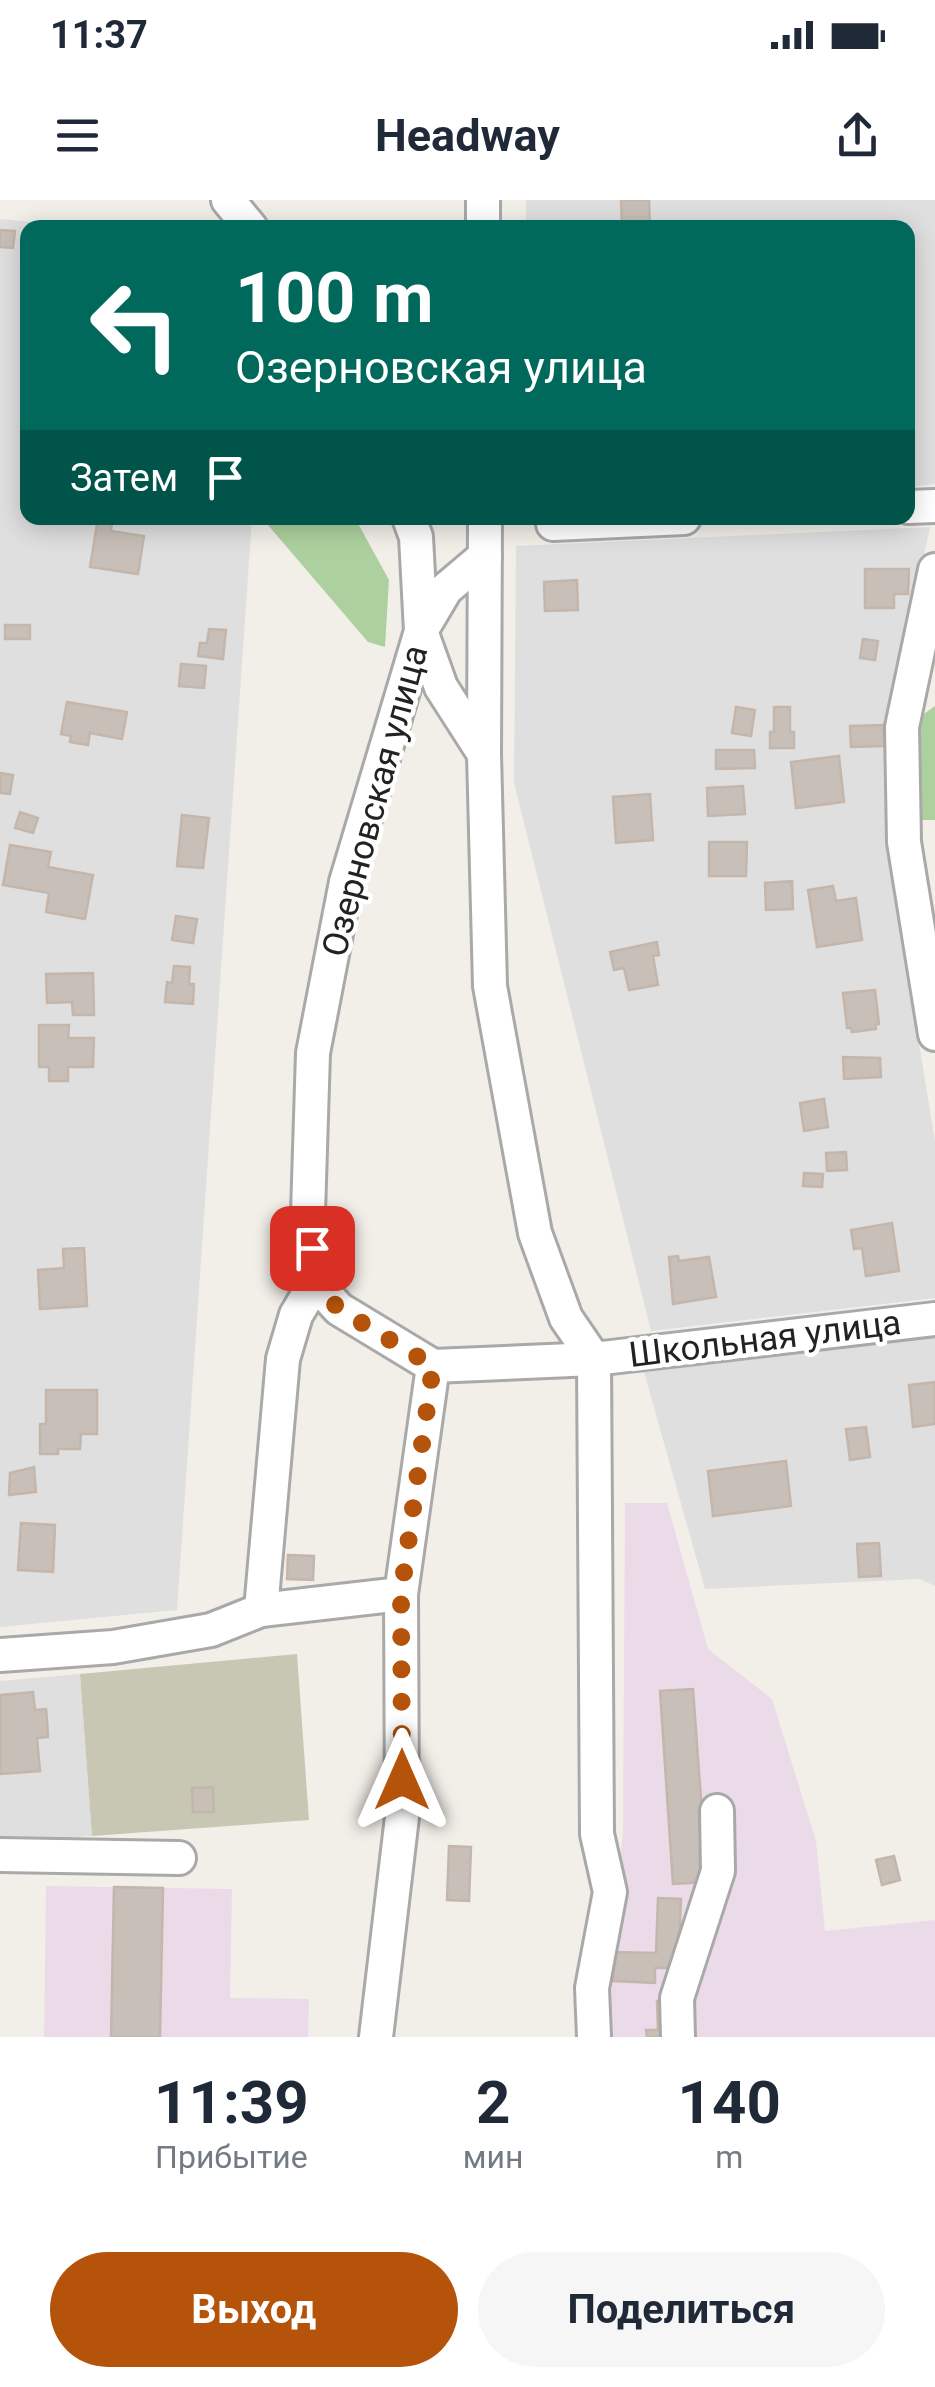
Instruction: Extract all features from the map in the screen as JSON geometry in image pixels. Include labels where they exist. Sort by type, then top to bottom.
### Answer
[{"type":"street","points":[[228,200],[244,220]]},
{"type":"street","name":"Озерновская улица","points":[[315,1283],[308,1213],[313,1053],[346,882],[420,631],[416,537],[412,525]]},
{"type":"street","points":[[484,525],[484,754],[490,986],[535,1232],[566,1318],[594,1359],[597,1834],[610,1892],[592,1988],[594,2037]]},
{"type":"street","points":[[484,754],[441,687],[420,631],[446,589],[485,556]]},
{"type":"street","points":[[935,570],[902,727],[919,840],[935,1034]]},
{"type":"street","points":[[261,1610],[283,1359],[296,1315],[315,1283],[339,1309],[433,1366],[401,1594],[402,1817],[376,2037]]},
{"type":"street","name":"Школьная улица","points":[[433,1366],[594,1359],[935,1319]]},
{"type":"street","points":[[0,1655],[114,1647],[211,1630],[261,1610],[401,1594]]},
{"type":"street","points":[[678,2037],[677,1998],[718,1870],[716,1811]]},
{"type":"street","points":[[0,1855],[179,1858]]},
{"type":"shaded area","points":[[526,200],[935,200],[935,484],[915,486],[915,220],[526,220]]},
{"type":"shaded area","points":[[0,219],[20,221],[20,525],[252,525],[177,1610],[0,1627]]},
{"type":"shaded area","points":[[930,527],[888,724],[890,867],[935,1141],[935,1298],[651,1331],[514,783],[516,546]]},
{"type":"shaded area","points":[[935,1338],[935,1586],[920,1579],[705,1589],[644,1372]]},
{"type":"shaded area","points":[[625,1503],[667,1503],[708,1649],[772,1699],[816,1841],[825,1931],[935,1920],[935,2037],[602,2037],[623,1832]]},
{"type":"shaded area","points":[[297,1654],[309,1820],[92,1836],[80,1674]]},
{"type":"shaded area","points":[[80,1674],[92,1836],[0,1842],[0,1681]]},
{"type":"shaded area","points":[[46,1886],[232,1889],[230,1998],[309,1999],[308,2037],[44,2037]]},
{"type":"green space","points":[[268,525],[359,525],[389,580],[385,647],[368,642]]},
{"type":"green space","points":[[935,706],[935,820],[918,820],[917,719]]},
{"type":"building","points":[[621,200],[649,200],[650,220],[622,220]]},
{"type":"building","points":[[0,230],[15,231],[13,248],[0,247]]},
{"type":"building","points":[[97,525],[112,525],[111,531],[144,536],[138,574],[90,567]]},
{"type":"building","points":[[865,569],[909,569],[908,594],[894,594],[894,608],[865,608]]},
{"type":"building","points":[[577,580],[578,610],[545,611],[544,582]]},
{"type":"building","points":[[5,625],[30,625],[30,639],[5,639]]},
{"type":"building","points":[[209,629],[226,630],[223,659],[198,656],[200,643],[207,643]]},
{"type":"building","points":[[863,639],[878,641],[875,660],[860,658]]},
{"type":"building","points":[[181,664],[206,666],[204,688],[179,686]]},
{"type":"building","points":[[67,702],[127,712],[122,739],[90,733],[88,745],[70,742],[71,736],[61,734]]},
{"type":"building","points":[[736,707],[755,710],[751,736],[732,733]]},
{"type":"building","points":[[774,707],[790,707],[794,748],[770,748]]},
{"type":"building","points":[[883,725],[884,746],[851,747],[850,726]]},
{"type":"building","points":[[716,750],[754,750],[755,768],[716,769]]},
{"type":"building","points":[[839,756],[844,802],[796,808],[791,762]]},
{"type":"building","points":[[0,773],[13,775],[10,794],[0,793]]},
{"type":"building","points":[[743,786],[745,814],[708,816],[707,788]]},
{"type":"building","points":[[650,794],[653,840],[616,843],[613,797]]},
{"type":"building","points":[[20,812],[38,818],[33,833],[15,828]]},
{"type":"building","points":[[182,815],[209,818],[203,868],[177,866]]},
{"type":"building","points":[[709,842],[747,842],[746,876],[709,876]]},
{"type":"building","points":[[10,845],[51,852],[48,867],[93,875],[85,919],[46,912],[49,893],[3,885]]},
{"type":"building","points":[[792,881],[793,909],[766,910],[765,883]]},
{"type":"building","points":[[833,886],[836,901],[856,898],[862,940],[817,947],[808,890]]},
{"type":"building","points":[[176,916],[197,919],[193,943],[172,940]]},
{"type":"building","points":[[657,942],[659,955],[653,956],[658,985],[629,990],[624,968],[614,970],[610,952]]},
{"type":"building","points":[[174,966],[190,967],[193,1004],[165,1002]]},
{"type":"building","points":[[93,973],[94,1015],[73,1015],[72,1002],[47,1003],[46,974]]},
{"type":"building","points":[[875,990],[879,1024],[876,1029],[852,1032],[847,1028],[843,993]]},
{"type":"building","points":[[39,1025],[69,1025],[68,1038],[94,1038],[93,1067],[68,1067],[68,1081],[49,1081],[49,1067],[39,1067]]},
{"type":"building","points":[[843,1057],[880,1058],[881,1077],[844,1079]]},
{"type":"building","points":[[824,1099],[828,1127],[804,1131],[800,1103]]},
{"type":"building","points":[[846,1152],[847,1170],[827,1171],[826,1153]]},
{"type":"building","points":[[804,1173],[823,1174],[822,1187],[803,1186]]},
{"type":"building","points":[[892,1223],[899,1271],[866,1276],[862,1248],[854,1249],[851,1230]]},
{"type":"building","points":[[84,1248],[87,1306],[40,1309],[38,1270],[64,1268],[63,1249]]},
{"type":"building","points":[[678,1256],[679,1261],[709,1257],[716,1297],[673,1304],[669,1257]]},
{"type":"building","points":[[935,1382],[935,1424],[913,1427],[909,1385]]},
{"type":"building","points":[[46,1390],[97,1390],[97,1434],[81,1434],[80,1449],[40,1454],[40,1424],[46,1424]]},
{"type":"building","points":[[866,1427],[870,1457],[850,1460],[846,1429]]},
{"type":"building","points":[[786,1461],[791,1506],[713,1516],[708,1471]]},
{"type":"building","points":[[34,1467],[36,1492],[9,1495],[10,1473]]},
{"type":"building","points":[[21,1523],[55,1525],[53,1572],[18,1570]]},
{"type":"building","points":[[879,1543],[881,1576],[859,1577],[857,1544]]},
{"type":"building","points":[[288,1555],[314,1556],[313,1580],[287,1579]]},
{"type":"building","points":[[693,1689],[707,1882],[673,1884],[660,1691]]},
{"type":"building","points":[[33,1692],[35,1710],[46,1709],[47,1719],[48,1737],[37,1738],[40,1771],[0,1774],[0,1695]]},
{"type":"building","points":[[213,1787],[214,1812],[193,1812],[192,1788]]},
{"type":"building","points":[[449,1846],[471,1847],[469,1901],[447,1900]]},
{"type":"building","points":[[894,1856],[900,1880],[882,1885],[876,1860]]},
{"type":"building","points":[[114,1887],[163,1888],[160,2037],[111,2037]]},
{"type":"building","points":[[658,1898],[681,1899],[678,1968],[655,1968],[655,1983],[613,1981],[614,1952],[656,1953]]},
{"type":"building","points":[[657,2001],[669,2001],[670,2037],[647,2037],[646,2030],[658,2030]]},
{"type":"route","points":[[312,1248],[315,1283],[339,1309],[433,1366],[401,1594],[402,1780]]}]
